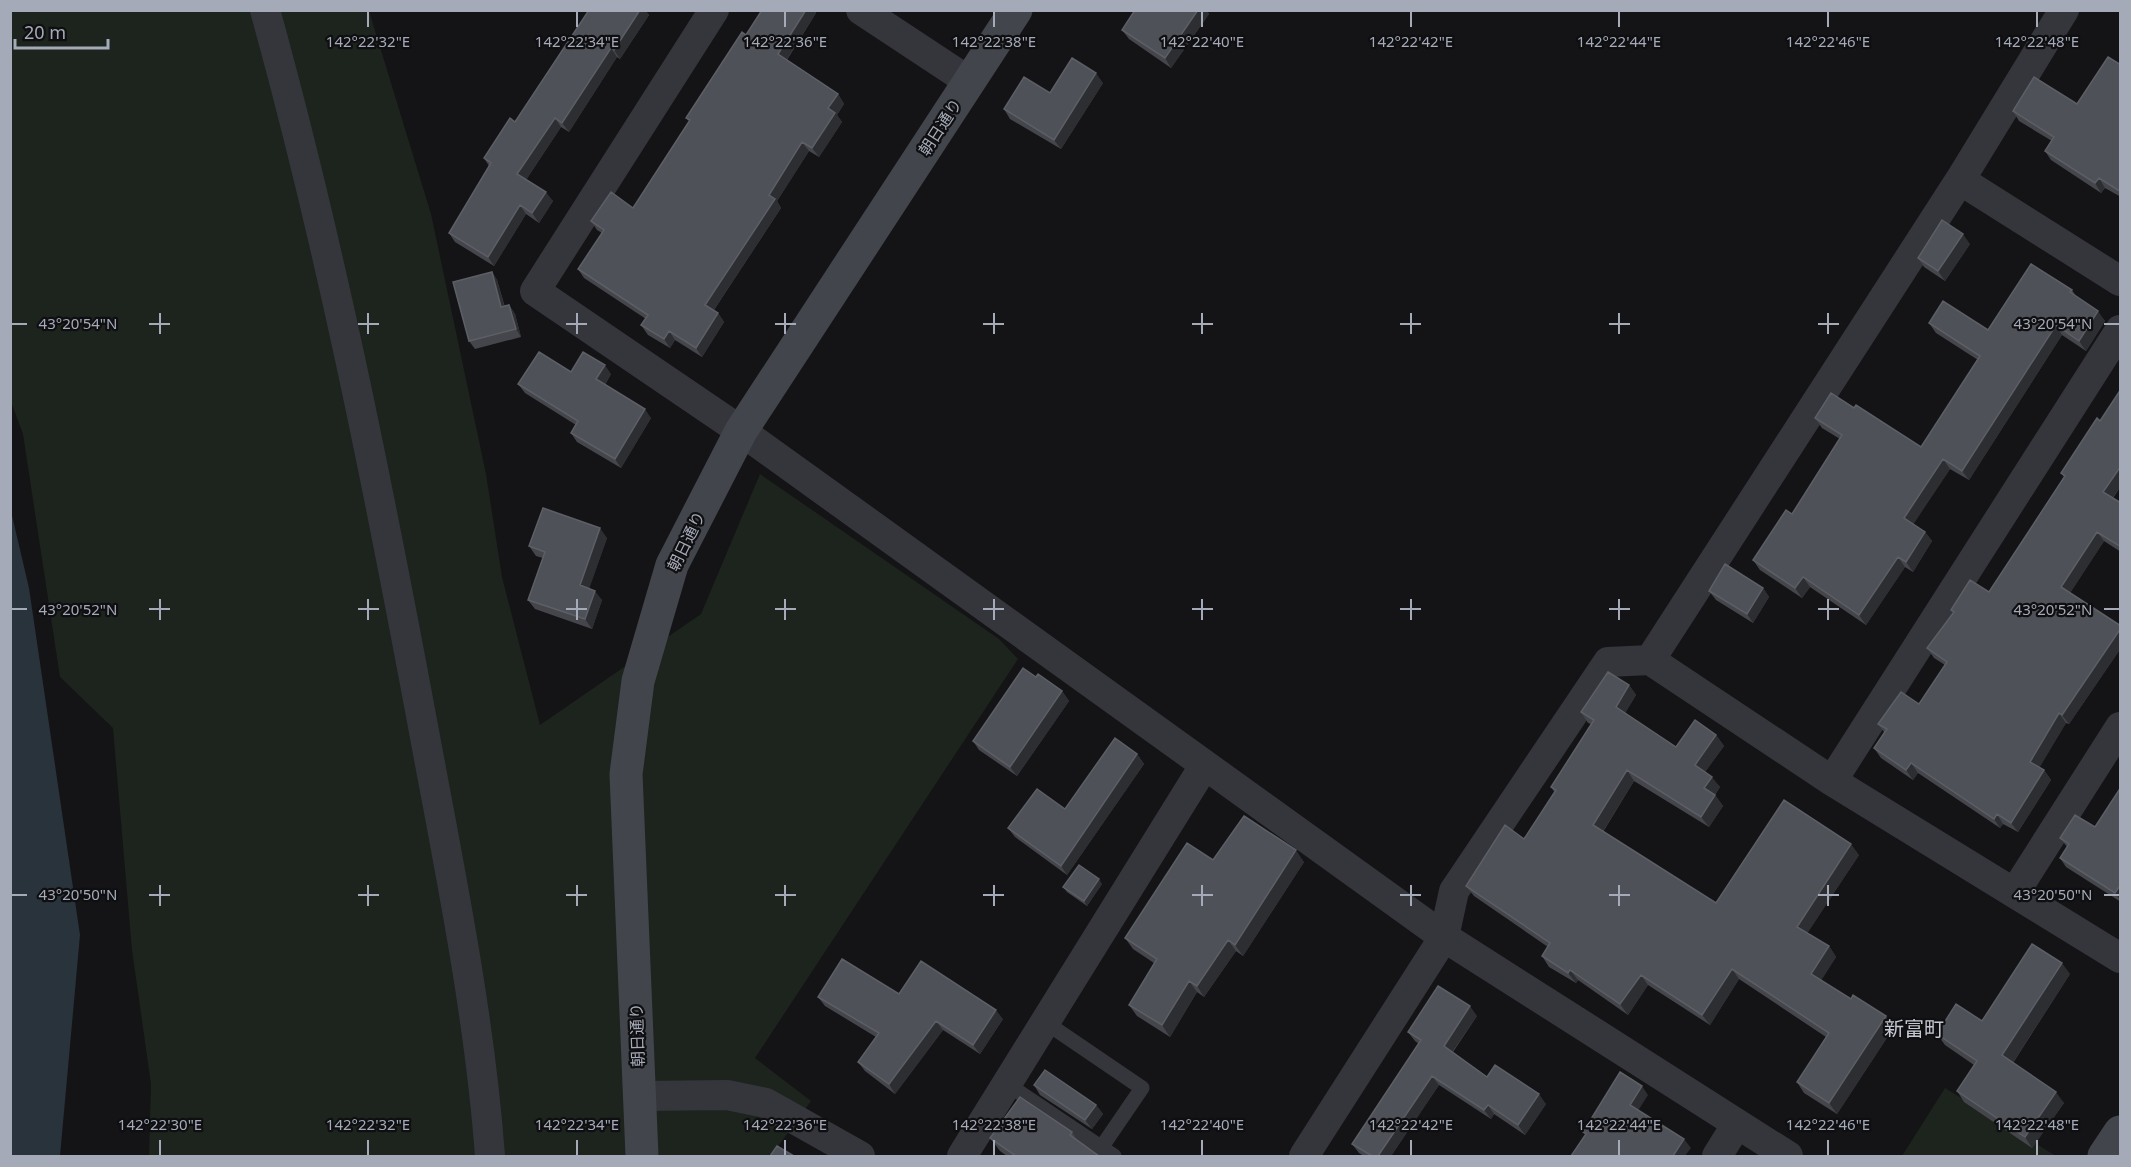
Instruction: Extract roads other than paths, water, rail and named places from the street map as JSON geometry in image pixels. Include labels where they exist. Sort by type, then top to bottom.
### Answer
[{"type":"street","points":[[265,10],[304,153],[382,508],[452,881],[486,1107],[490,1156]]},
{"type":"street","points":[[714,10],[535,291],[741,431],[1444,937],[1788,1156]]},
{"type":"street","points":[[861,10],[970,82]]},
{"type":"street","name":"朝日通り","points":[[642,1156],[626,774],[638,681],[672,565],[741,431],[1016,10]]},
{"type":"street","points":[[1650,660],[1960,180],[2064,10]]},
{"type":"street","points":[[1960,180],[2121,281]]},
{"type":"street","points":[[1832,781],[2121,330]]},
{"type":"street","points":[[1307,1155],[1444,937],[1454,891],[1608,662],[1650,660],[1832,781],[2121,958]]},
{"type":"street","points":[[2015,892],[2121,727]]},
{"type":"street","points":[[962,1156],[1204,766]]},
{"type":"street","points":[[640,1096],[727,1095],[766,1103],[860,1156]]},
{"type":"street","points":[[1717,1156],[1737,1124]]},
{"type":"street","points":[[2104,1156],[2121,1132]]},
{"type":"lane","points":[[1045,1022],[1142,1088],[1101,1148]]},
{"type":"lane","points":[[1007,1084],[1114,1156]]},
{"type":"district","name":"新富町","points":[[1914,1029]]}]
